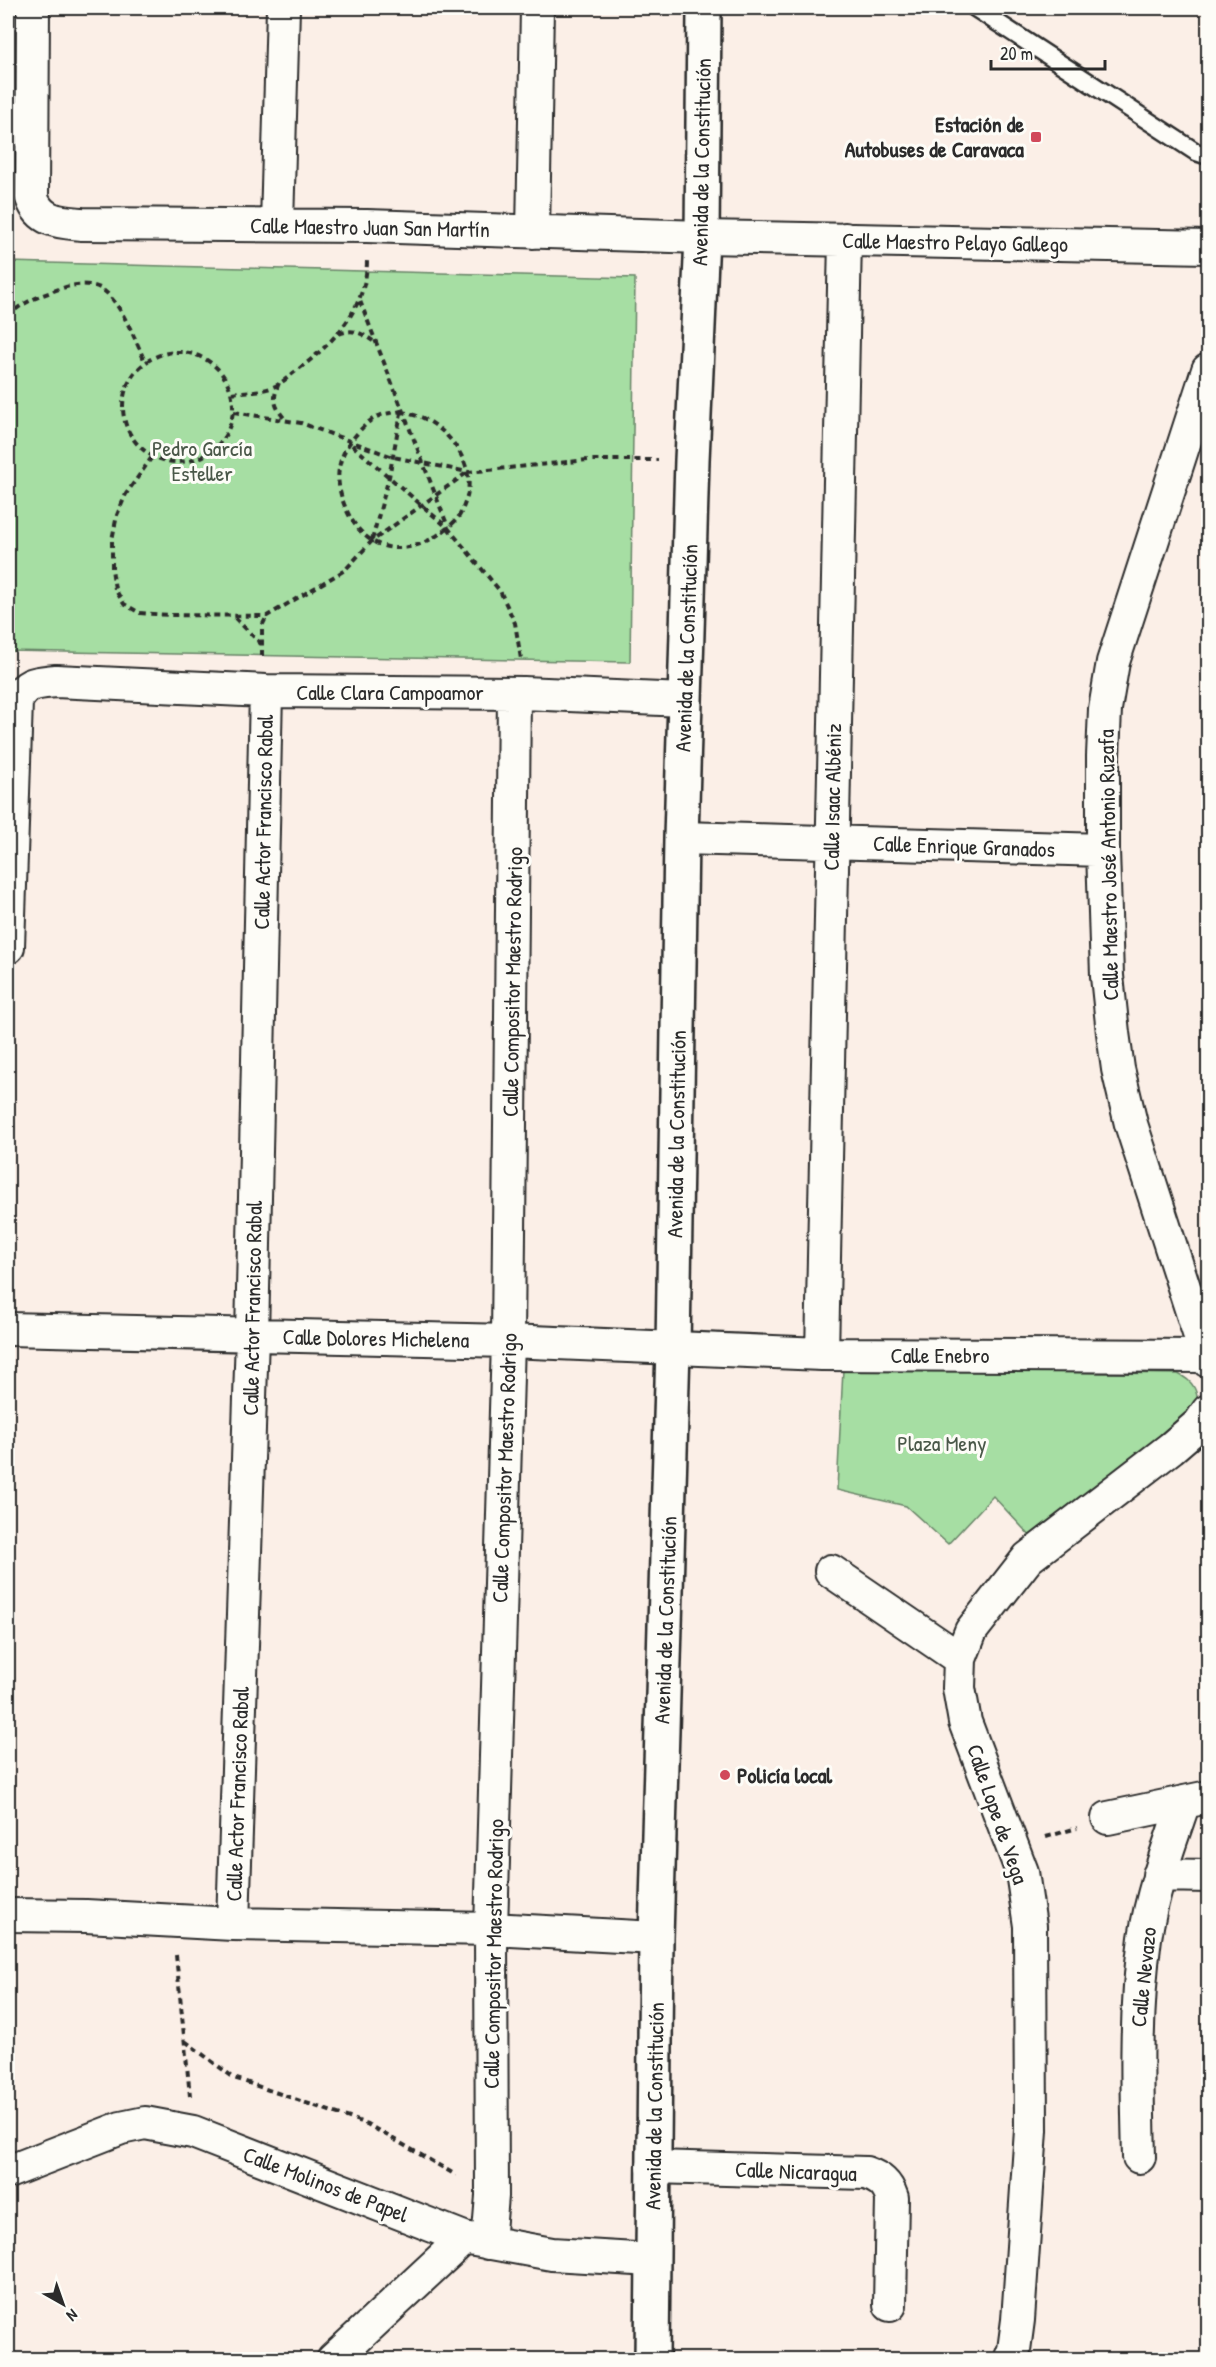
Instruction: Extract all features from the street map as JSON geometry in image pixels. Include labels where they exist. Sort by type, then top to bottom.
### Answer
[{"type":"street","name":"Calle Maestro Juan San Martín","points":[[33,8],[32,198],[40,214],[57,222],[367,226],[702,237]]},
{"type":"street","points":[[276,224],[283,8]]},
{"type":"street","points":[[533,232],[537,8]]},
{"type":"street","name":"Avenida de la Constitución","points":[[652,2360],[656,1938],[673,1348],[684,700],[702,237],[704,8]]},
{"type":"street","name":"Calle Maestro Pelayo Gallego","points":[[702,237],[1209,248]]},
{"type":"street","name":"Calle Isaac Albéniz","points":[[822,1354],[845,239]]},
{"type":"street","name":"Calle Maestro José Antonio Ruzafa","points":[[1207,1359],[1131,1124],[1118,1069],[1107,976],[1103,850],[1105,709],[1113,662],[1209,370]]},
{"type":"street","name":"Calle Clara Campoamor","points":[[8,947],[15,709],[16,701],[25,688],[38,683],[56,681],[266,691],[518,693],[684,700]]},
{"type":"street","name":"Calle Actor Francisco Rabal","points":[[232,1924],[252,1336],[266,691]]},
{"type":"street","name":"Calle Compositor Maestro Rodrigo","points":[[476,2241],[492,2196],[491,1929],[508,1341],[518,693]]},
{"type":"street","name":"Calle Enrique Granados","points":[[681,838],[1103,850]]},
{"type":"street","name":"Calle Dolores Michelena","points":[[8,1329],[508,1341],[673,1348]]},
{"type":"street","name":"Calle Enebro","points":[[673,1348],[822,1354],[1207,1359]]},
{"type":"street","name":"Calle Lope de Vega","points":[[1010,2360],[1014,2350],[1018,2320],[1031,2130],[1029,1926],[1022,1872],[965,1722],[959,1688],[960,1659],[971,1631],[1028,1558],[1171,1448],[1200,1423],[1209,1411]]},
{"type":"street","points":[[831,1572],[960,1659]]},
{"type":"street","points":[[1108,1818],[1196,1799]]},
{"type":"street","name":"Calle Nevazo","points":[[1138,2157],[1136,2026],[1145,1937],[1159,1875],[1196,1799]]},
{"type":"street","points":[[1159,1875],[1209,1876]]},
{"type":"street","points":[[8,1915],[232,1924],[491,1929],[656,1938]]},
{"type":"street","name":"Calle Molinos de Papel","points":[[8,2172],[121,2128],[145,2123],[193,2132],[476,2241],[552,2254],[652,2260]]},
{"type":"street","name":"Calle Nicaragua","points":[[653,2167],[866,2173],[879,2178],[888,2186],[892,2198],[890,2305]]},
{"type":"street","points":[[333,2360],[476,2241]]},
{"type":"lane","points":[[975,8],[1196,152],[1209,156]]},
{"type":"path","points":[[232,393],[272,388],[308,362],[339,334],[360,301],[367,272],[367,226]]},
{"type":"path","points":[[8,317],[33,298],[60,288],[84,284],[98,287],[114,302],[145,362]]},
{"type":"path","points":[[360,301],[448,528]]},
{"type":"path","points":[[339,334],[348,330],[358,331],[374,342]]},
{"type":"path","points":[[179,351],[197,354],[213,363],[225,376],[232,393],[234,412],[229,430],[219,445],[205,456],[188,462],[170,462],[152,457],[137,445],[127,430],[122,411],[124,393],[132,376],[145,362],[161,354],[179,351]]},
{"type":"path","points":[[280,383],[274,396],[275,407],[285,420]]},
{"type":"path","points":[[372,541],[389,477],[401,411]]},
{"type":"path","points":[[401,411],[424,419],[445,434],[461,453],[468,472],[469,491],[460,517],[448,528],[426,542],[404,548],[378,545],[360,534],[348,516],[339,493],[338,471],[345,447],[361,429],[378,416],[401,411]]},
{"type":"path","points":[[234,412],[301,423],[393,457],[468,472],[588,460],[692,460]]},
{"type":"path","points":[[349,442],[448,528],[500,591],[515,623],[521,656],[518,693]]},
{"type":"path","points":[[152,457],[126,494],[117,515],[112,540],[115,589],[124,604],[140,614],[267,616],[345,570],[372,541],[468,472]]},
{"type":"path","points":[[235,617],[261,644],[262,626],[267,616]]},
{"type":"path","points":[[1014,1847],[1108,1818]]},
{"type":"path","points":[[173,1921],[193,2132]]},
{"type":"path","points":[[185,2041],[234,2078],[367,2124],[492,2196]]},
{"type":"shaded area","points":[[8,8],[33,8],[31,164],[8,163]]},
{"type":"green space","name":"Pedro García Esteller","points":[[8,262],[635,278],[630,662],[8,651]]},
{"type":"green space","name":"Plaza Meny","points":[[843,1369],[1178,1374],[1192,1384],[1197,1397],[1197,1409],[1033,1539],[993,1496],[948,1544],[906,1506],[837,1490]]},
{"type":"place","name":"Estación de Autobuses de Caravaca","points":[[1036,137]]},
{"type":"place","name":"Policía local","points":[[725,1775]]}]
